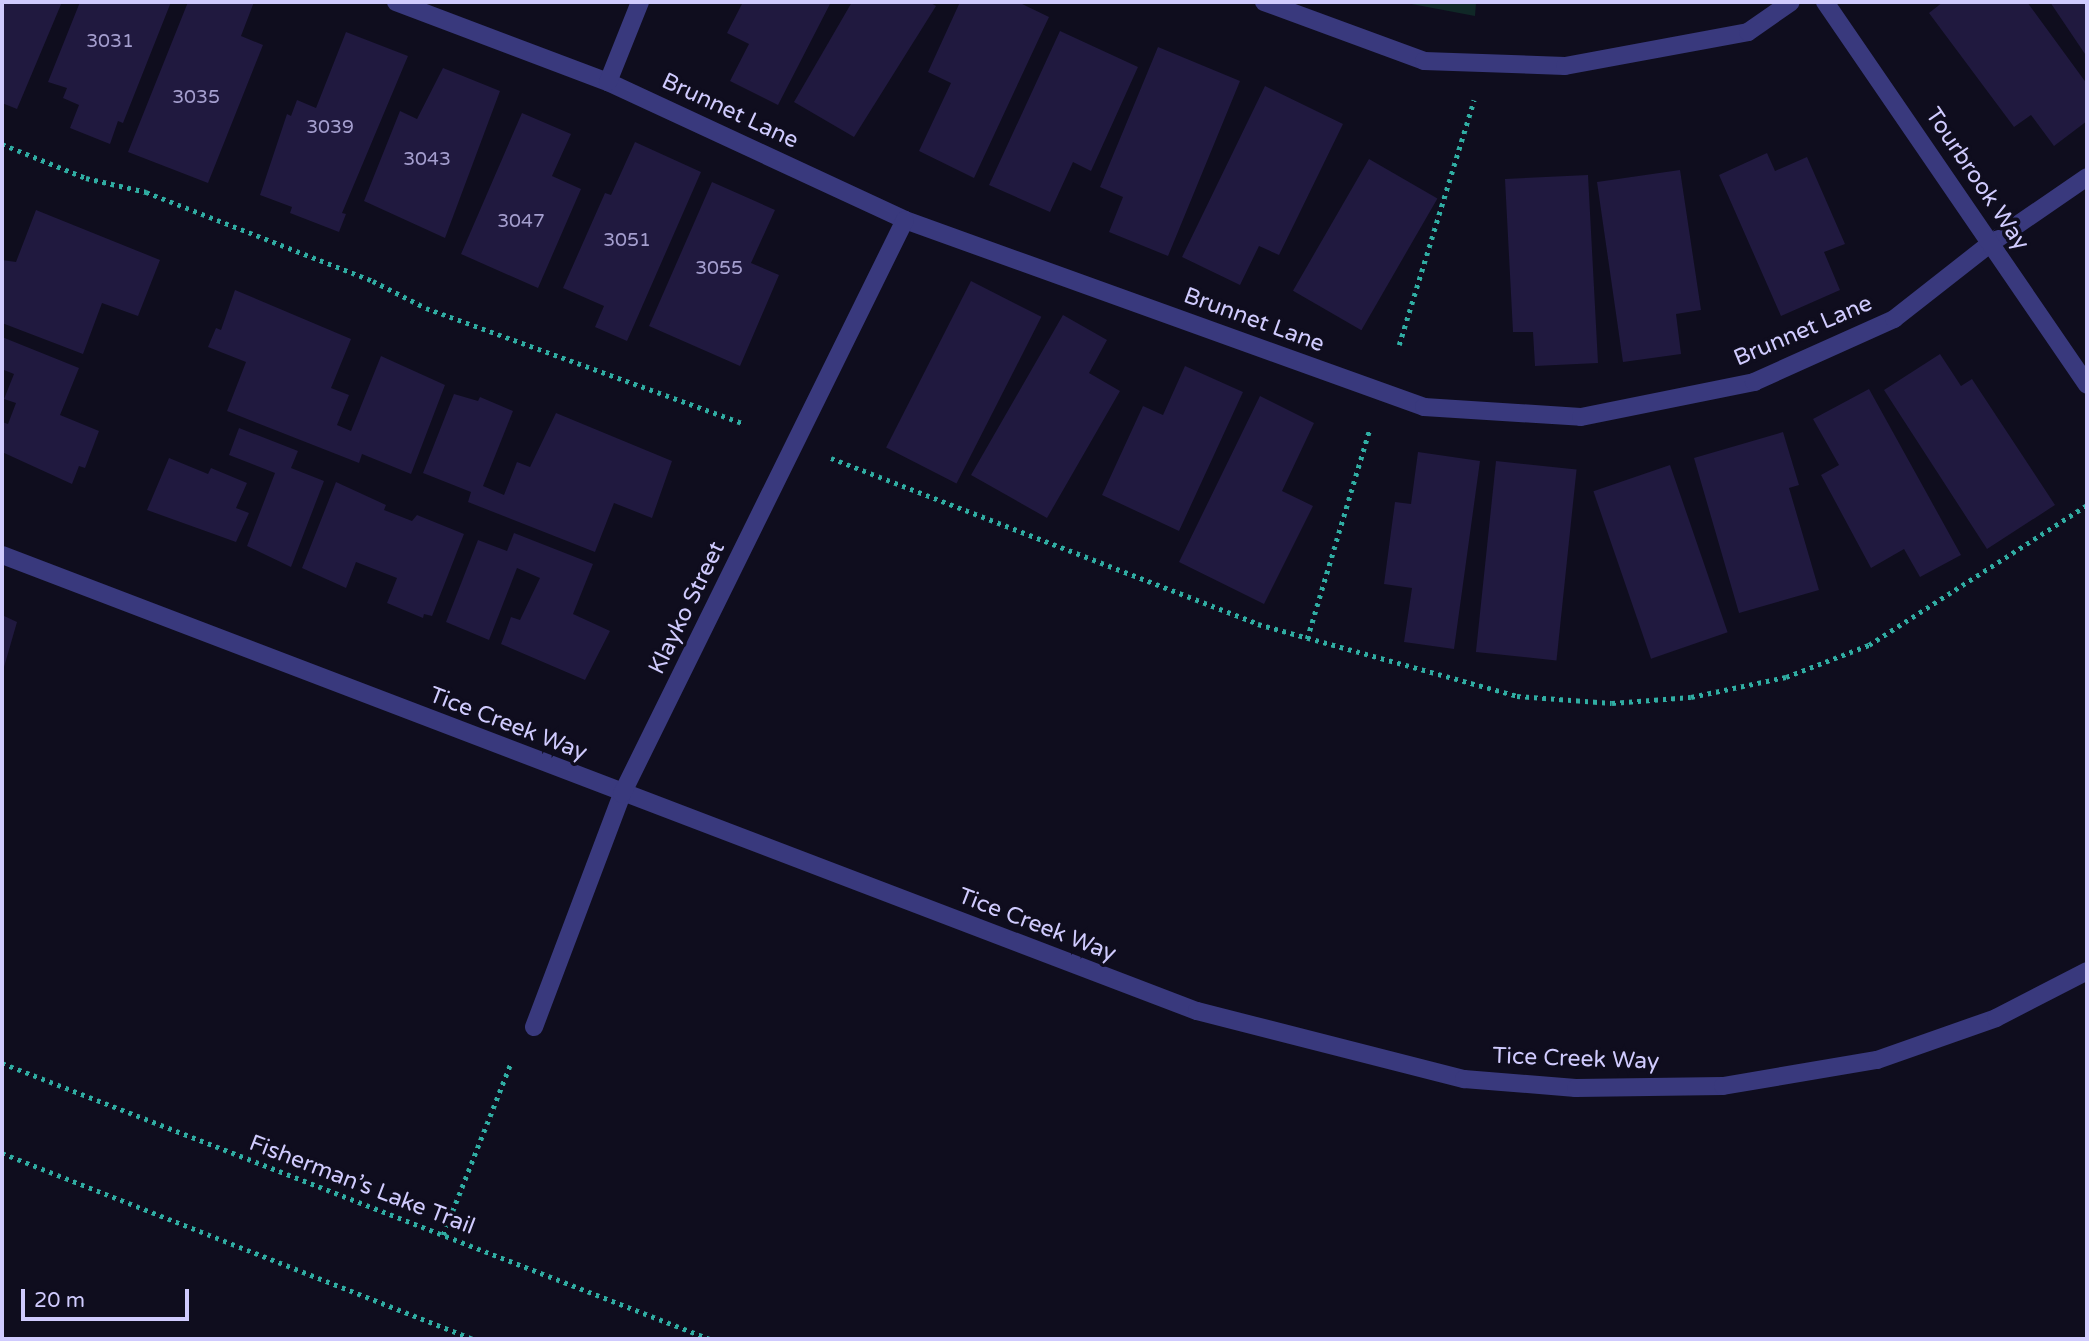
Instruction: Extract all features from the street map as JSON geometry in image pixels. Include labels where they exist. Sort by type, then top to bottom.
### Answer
[{"type":"street","name":"Brunnet Lane","points":[[396,2],[608,82],[905,219],[1424,407],[1581,417],[1754,382],[1894,320],[1991,243],[2087,177]]},
{"type":"street","points":[[608,82],[640,2]]},
{"type":"street","points":[[1264,2],[1424,61],[1565,66],[1748,32],[1791,2]]},
{"type":"street","name":"Tourbrook Way","points":[[1825,2],[2087,385]]},
{"type":"street","name":"Klayko Street","points":[[534,1027],[622,794],[905,219]]},
{"type":"street","name":"Tice Creek Way","points":[[2,555],[622,794],[1197,1011],[1464,1079],[1576,1088],[1723,1086],[1877,1060],[1996,1018],[2087,971]]},
{"type":"path","points":[[1399,345],[1474,99]]},
{"type":"path","points":[[2,144],[86,178],[146,191],[373,281],[426,308],[745,424]]},
{"type":"path","points":[[1307,639],[1381,392]]},
{"type":"path","points":[[830,457],[1196,600],[1307,639],[1517,696],[1612,703],[1691,697],[1786,677],[1869,645],[2087,505]]},
{"type":"path","name":"Fisherman’s Lake Trail","points":[[2,1063],[710,1339]]},
{"type":"path","points":[[443,1235],[510,1065]]},
{"type":"path","points":[[2,1153],[473,1339]]},
{"type":"green space","points":[[1401,2],[1476,3],[1475,16]]},
{"type":"building","points":[[2,2],[62,2],[17,109],[2,103]]},
{"type":"building","points":[[80,2],[171,2],[123,123],[118,121],[110,144],[70,128],[79,105],[63,98],[67,88],[48,82]]},
{"type":"building","points":[[188,2],[254,2],[241,36],[263,45],[208,183],[128,152]]},
{"type":"building","points":[[743,2],[831,2],[778,105],[730,81],[749,44],[727,33]]},
{"type":"building","points":[[852,2],[929,2],[936,6],[854,137],[794,102]]},
{"type":"building","points":[[960,2],[1018,2],[1049,17],[974,178],[919,151],[951,83],[928,72]]},
{"type":"building","points":[[1943,2],[2027,2],[2087,84],[2087,121],[2054,146],[2031,115],[2014,127],[1929,13]]},
{"type":"building","points":[[2050,2],[2087,2],[2087,57]]},
{"type":"building","points":[[1060,31],[1138,67],[1091,171],[1073,162],[1050,212],[989,185]]},
{"type":"building","points":[[346,32],[408,56],[342,213],[346,214],[339,232],[290,213],[292,207],[260,195],[287,114],[291,116],[297,100],[316,108]]},
{"type":"building","points":[[1158,47],[1240,81],[1168,256],[1109,232],[1123,197],[1100,187]]},
{"type":"building","points":[[443,68],[500,91],[445,238],[364,201],[400,111],[417,119]]},
{"type":"building","points":[[1265,86],[1343,124],[1279,255],[1259,246],[1240,285],[1182,257]]},
{"type":"building","points":[[522,113],[571,134],[552,176],[581,189],[538,288],[461,254]]},
{"type":"building","points":[[635,142],[701,172],[627,341],[595,327],[604,306],[563,288],[605,193],[611,195]]},
{"type":"building","points":[[1767,153],[1775,171],[1807,157],[1845,244],[1824,252],[1840,290],[1781,316],[1719,175]]},
{"type":"building","points":[[1369,159],[1437,198],[1361,330],[1293,291]]},
{"type":"building","points":[[1680,170],[1701,310],[1676,314],[1681,354],[1623,362],[1597,182]]},
{"type":"building","points":[[1588,175],[1598,363],[1535,366],[1533,332],[1513,332],[1505,179]]},
{"type":"building","points":[[712,182],[775,210],[751,263],[779,275],[740,366],[649,326]]},
{"type":"building","points":[[36,210],[160,260],[138,316],[102,303],[83,354],[2,323],[2,260],[16,262]]},
{"type":"building","points":[[971,281],[1041,317],[956,483],[886,448]]},
{"type":"building","points":[[235,290],[351,339],[331,388],[349,395],[337,425],[351,431],[381,356],[445,385],[411,474],[362,454],[359,463],[227,411],[246,362],[208,347],[216,328],[221,330]]},
{"type":"building","points":[[1063,315],[1107,340],[1089,373],[1120,391],[1047,518],[971,475]]},
{"type":"building","points":[[2,337],[79,368],[60,415],[99,431],[85,468],[79,466],[72,484],[2,452],[2,422],[8,424],[16,403],[4,399],[14,374],[4,370],[2,376]]},
{"type":"building","points":[[1940,354],[1961,386],[1972,379],[2055,505],[1987,549],[1884,390]]},
{"type":"building","points":[[1185,366],[1243,392],[1179,531],[1102,495],[1143,406],[1163,415]]},
{"type":"building","points":[[1869,389],[1961,555],[1920,577],[1904,549],[1871,568],[1821,475],[1839,465],[1813,419]]},
{"type":"building","points":[[454,394],[478,401],[480,397],[513,411],[483,486],[504,495],[517,462],[530,467],[556,413],[672,461],[652,518],[614,503],[595,552],[468,502],[471,492],[423,473]]},
{"type":"building","points":[[1260,396],[1314,423],[1282,491],[1313,506],[1264,604],[1179,562]]},
{"type":"building","points":[[239,428],[298,451],[291,468],[324,481],[291,567],[247,546],[275,473],[229,455]]},
{"type":"building","points":[[1783,432],[1799,485],[1789,488],[1819,590],[1739,613],[1694,458]]},
{"type":"building","points":[[1418,452],[1480,461],[1454,649],[1404,642],[1412,588],[1384,584],[1395,502],[1411,504]]},
{"type":"building","points":[[169,458],[208,474],[211,468],[247,483],[236,508],[249,513],[236,542],[147,510]]},
{"type":"building","points":[[1496,461],[1577,469],[1556,660],[1476,652]]},
{"type":"building","points":[[1670,465],[1728,632],[1651,659],[1593,491]]},
{"type":"building","points":[[336,482],[386,505],[384,510],[412,521],[417,515],[464,534],[432,616],[424,614],[423,618],[387,603],[397,578],[356,562],[346,588],[302,568]]},
{"type":"building","points":[[514,533],[593,564],[573,614],[610,631],[585,680],[501,644],[511,617],[520,620],[540,578],[517,568],[489,640],[446,622],[478,540],[507,551]]},
{"type":"building","points":[[2,615],[17,622],[2,674]]}]
